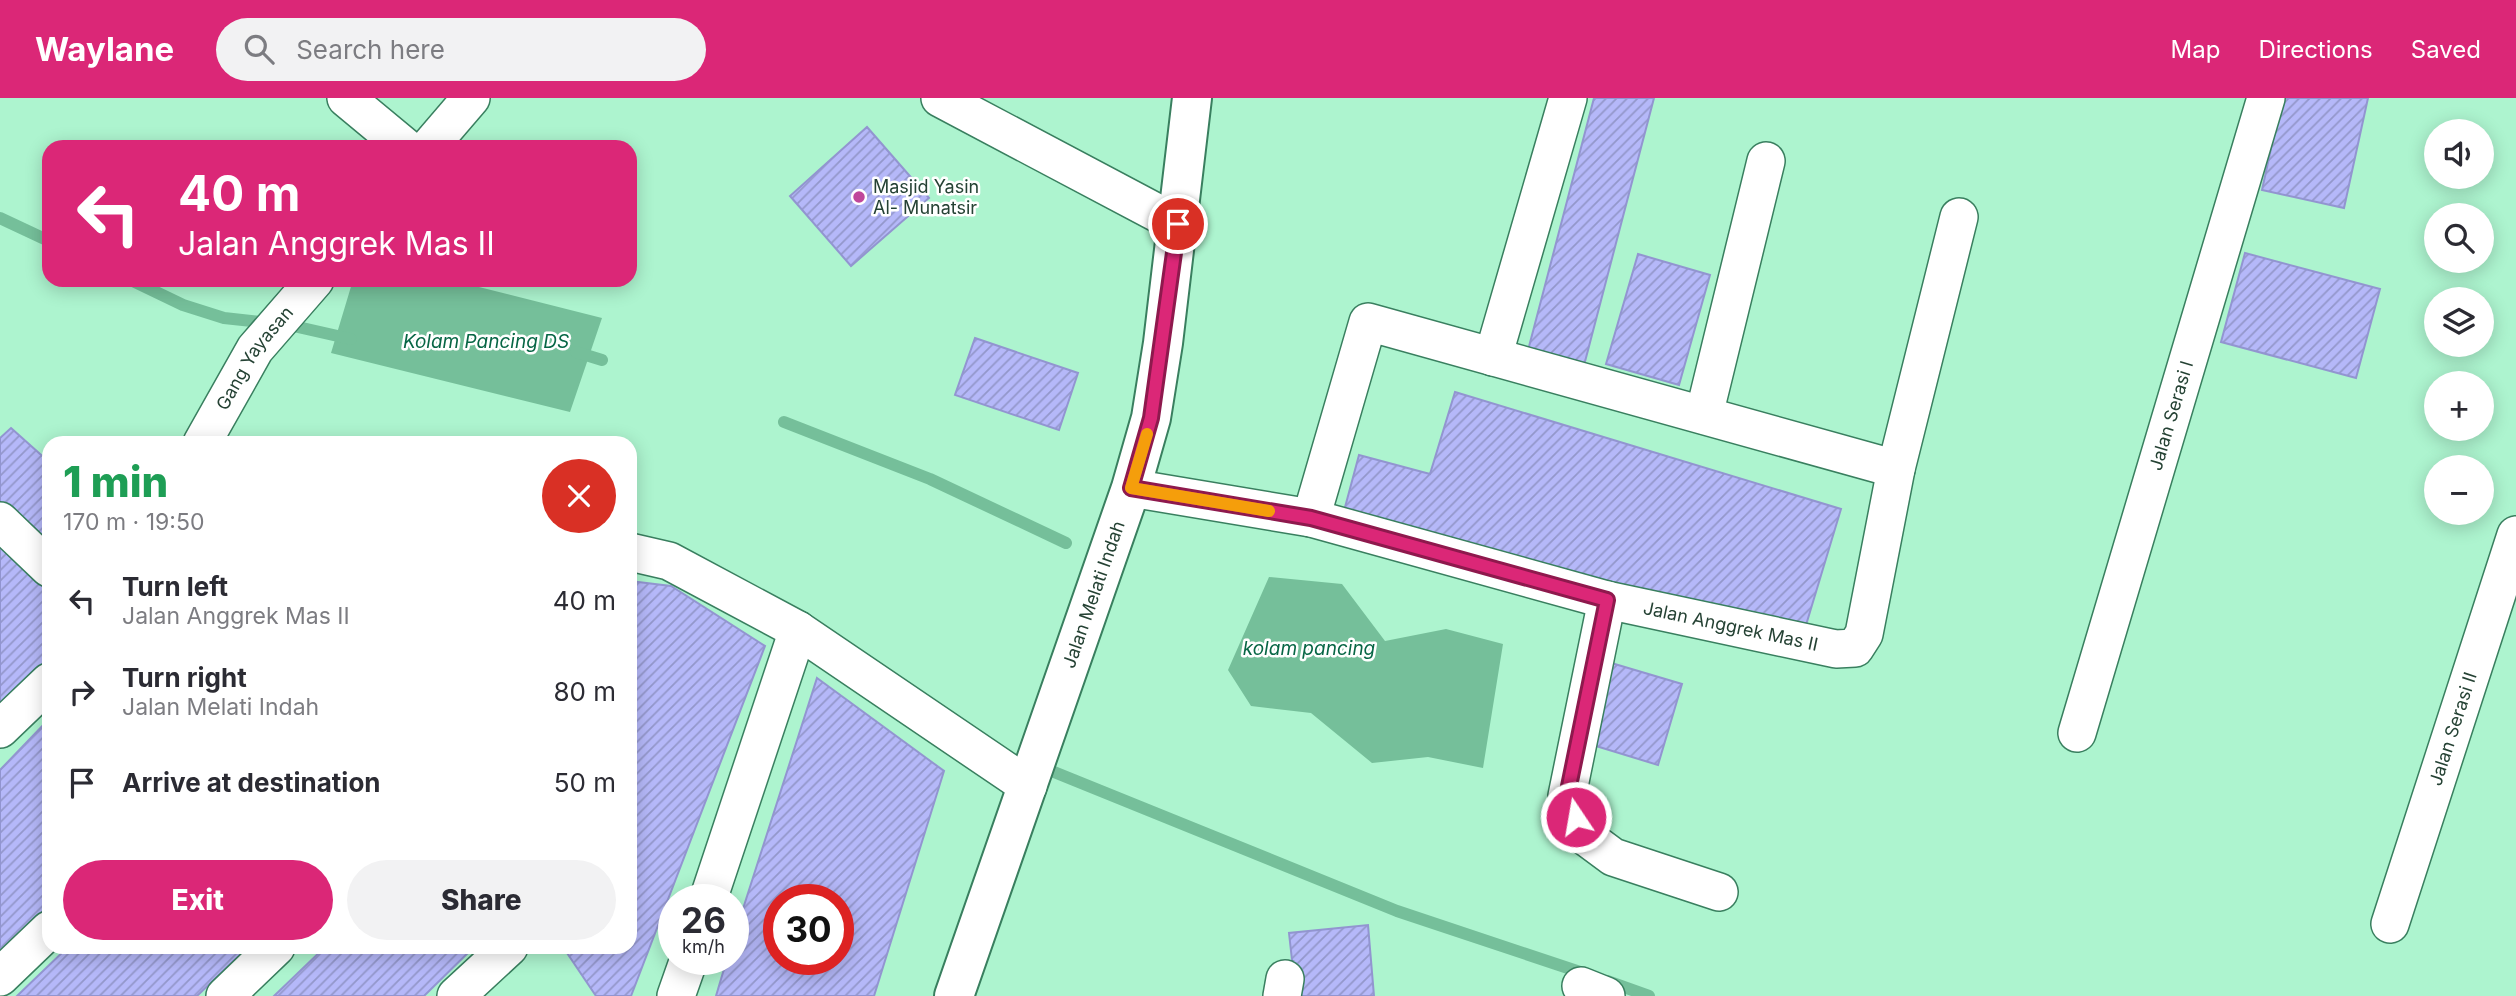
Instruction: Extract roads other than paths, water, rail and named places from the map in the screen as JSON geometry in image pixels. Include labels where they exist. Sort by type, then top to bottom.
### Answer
[{"type":"main road","name":"Jalan Melati Indah","points":[[954,996],[1131,488],[1151,418],[1178,224],[1192,98]]},
{"type":"street","points":[[346,98],[397,140]]},
{"type":"street","points":[[435,140],[471,98]]},
{"type":"street","points":[[940,98],[1178,224]]},
{"type":"street","points":[[1493,357],[1568,98]]},
{"type":"street","name":"Jalan Serasi I","points":[[2077,733],[2266,98]]},
{"type":"street","points":[[1704,415],[1766,160]]},
{"type":"street","name":"Jalan Anggrek Mas II","points":[[1131,488],[1311,518],[1607,600],[1836,649],[1855,648],[1864,634],[1896,469],[1959,217]]},
{"type":"street","name":"Gang Yayasan","points":[[206,436],[255,349],[308,287]]},
{"type":"street","points":[[1311,518],[1368,322],[1896,469]]},
{"type":"street","points":[[0,520],[42,561]]},
{"type":"street","name":"Jalan Serasi II","points":[[2390,924],[2516,535]]},
{"type":"street","points":[[637,554],[669,561],[798,630],[1028,786]]},
{"type":"street","points":[[1607,600],[1567,796],[1586,837],[1613,857],[1719,892]]},
{"type":"street","points":[[713,884],[798,630]]},
{"type":"street","points":[[0,729],[42,689]]},
{"type":"street","points":[[0,978],[42,937]]},
{"type":"street","points":[[225,996],[269,954]]},
{"type":"street","points":[[456,996],[501,954]]},
{"type":"street","points":[[676,996],[683,975]]},
{"type":"water","name":"Kolam Pancing DS","points":[[351,287],[479,287],[602,318],[570,412],[331,353]]},
{"type":"water","name":"kolam pancing","points":[[1269,577],[1342,584],[1385,641],[1446,629],[1503,644],[1483,768],[1428,757],[1372,763],[1311,713],[1251,706],[1228,670]]},
{"type":"waterway","points":[[0,218],[42,238]]},
{"type":"waterway","points":[[146,287],[183,305],[224,318],[289,325],[351,339]]},
{"type":"waterway","points":[[576,352],[602,360]]},
{"type":"waterway","points":[[784,422],[930,479],[1066,543]]},
{"type":"waterway","points":[[1054,772],[1397,911],[1589,975]]},
{"type":"waterway","points":[[1607,981],[1649,996]]},
{"type":"place","name":"Masjid Yasin Al- Munatsir","points":[[859,197]]}]
